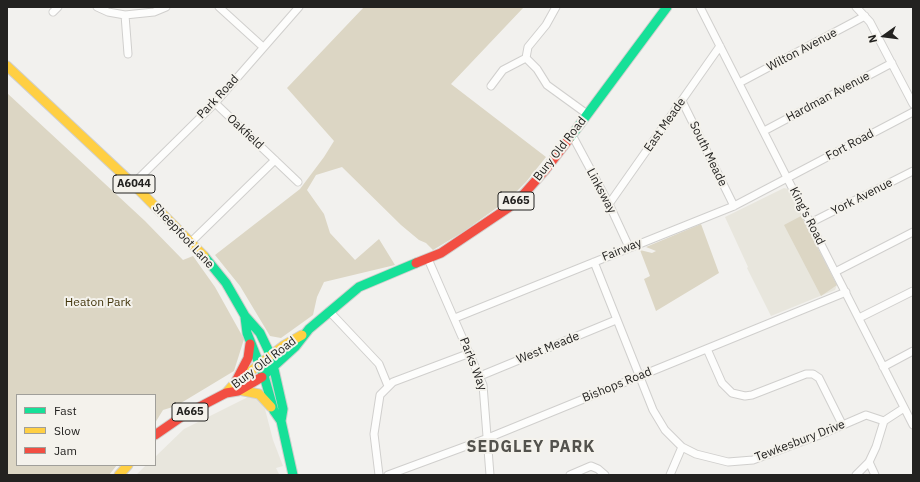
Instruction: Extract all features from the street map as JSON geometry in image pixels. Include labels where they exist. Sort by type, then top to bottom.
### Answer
[{"type":"main road","name":"Bury Old Road","points":[[156,433],[173,421],[235,388],[264,376],[294,347],[303,335],[350,294],[371,281],[428,259],[455,244],[523,195],[546,169],[667,7]]},
{"type":"main road","name":"Sheepfoot Lane","points":[[7,66],[133,184],[191,242],[226,283],[245,316],[252,325],[265,360],[264,376]]},
{"type":"main road","name":"Sheepfoot Lane","points":[[245,316],[250,342],[265,360],[274,367]]},
{"type":"main road","name":"Bury Old Road","points":[[235,388],[265,360],[290,340],[303,335]]},
{"type":"main road","points":[[250,342],[248,358],[235,388],[259,394],[265,398],[274,411]]},
{"type":"main road","name":"A6044","points":[[274,367],[283,409],[281,421],[293,475]]},
{"type":"main road","name":"A6044","points":[[264,376],[274,411],[281,421]]},
{"type":"main road","points":[[119,475],[127,466]]},
{"type":"street","points":[[98,7],[108,12],[125,15],[154,12],[166,7]]},
{"type":"street","points":[[218,7],[263,47]]},
{"type":"street","name":"Park Road","points":[[133,184],[215,103],[299,7]]},
{"type":"street","points":[[526,58],[528,47],[546,25],[556,7]]},
{"type":"street","points":[[856,7],[865,16],[913,104]]},
{"type":"street","name":"King's Road","points":[[703,8],[720,46],[787,178],[908,410],[913,425]]},
{"type":"street","points":[[125,15],[128,54]]},
{"type":"street","name":"Wilton Avenue","points":[[739,83],[865,16]]},
{"type":"street","name":"East Meade","points":[[609,204],[720,46]]},
{"type":"street","points":[[491,86],[504,70],[526,58]]},
{"type":"street","points":[[526,58],[537,68],[547,85],[587,114]]},
{"type":"street","name":"Hardman Avenue","points":[[764,131],[892,63]]},
{"type":"street","name":"South Meade","points":[[682,101],[734,206]]},
{"type":"street","name":"Oakfield","points":[[215,103],[298,182]]},
{"type":"street","name":"Fort Road","points":[[787,178],[913,112]]},
{"type":"street","name":"Linksway","points":[[572,135],[609,204],[629,247]]},
{"type":"street","points":[[191,242],[275,160]]},
{"type":"street","name":"York Avenue","points":[[810,222],[913,171]]},
{"type":"street","name":"Fairway","points":[[455,318],[734,206],[787,178]]},
{"type":"street","points":[[835,272],[913,232]]},
{"type":"street","name":"Parks Way","points":[[428,259],[480,376],[485,395],[490,475]]},
{"type":"street","name":"Tewkesbury Drive","points":[[594,262],[653,410],[665,430],[682,447],[696,454],[728,462],[752,460],[822,434],[842,424],[866,415],[884,421]]},
{"type":"street","points":[[859,318],[913,291]]},
{"type":"street","name":"Bishops Road","points":[[388,475],[488,438],[846,292]]},
{"type":"street","points":[[329,311],[379,364],[388,386]]},
{"type":"street","name":"West Meade","points":[[480,376],[616,320]]},
{"type":"street","points":[[707,349],[722,383],[732,393],[745,396],[752,395],[806,374],[813,374],[819,378],[842,424]]},
{"type":"street","points":[[884,366],[913,351]]},
{"type":"street","points":[[379,475],[374,434],[380,395],[393,382],[470,353]]},
{"type":"street","points":[[856,475],[869,462],[884,421],[908,410]]},
{"type":"street","points":[[670,475],[682,447]]},
{"type":"street","points":[[869,462],[875,475]]},
{"type":"street","points":[[570,475],[592,466],[598,468],[605,475]]},
{"type":"street","points":[[408,467],[410,475]]},
{"type":"shaded area","points":[[784,188],[788,189],[837,285],[835,290],[771,316],[747,268],[748,267],[725,217]]},
{"type":"shaded area","points":[[248,397],[257,399],[265,409],[273,440],[283,466],[276,468],[279,474],[136,475],[145,466],[156,466],[156,456],[184,429]]},
{"type":"green space","points":[[364,7],[524,7],[451,84],[546,157],[526,182],[509,199],[463,232],[433,250],[426,243],[419,240],[401,225],[342,167],[316,175],[307,190],[324,214],[330,233],[355,260],[379,239],[395,265],[324,282],[317,297],[313,315],[281,338],[270,336],[240,286],[215,255],[300,189],[334,141],[287,88]]},
{"type":"green space","name":"Heaton Park","points":[[7,93],[145,221],[183,260],[193,256],[215,287],[244,339],[234,371],[176,406],[163,410],[156,421],[156,394],[16,394],[16,466],[116,466],[109,475],[7,475]]},
{"type":"green space","points":[[801,216],[837,285],[821,296],[784,225]]},
{"type":"green space","points":[[701,224],[719,273],[656,311],[644,279],[650,276],[640,250],[652,253],[656,251],[646,247]]},
{"type":"traffic: fast","points":[[569,139],[667,7]]},
{"type":"traffic: fast","points":[[204,256],[226,283],[245,316],[260,333],[271,356],[283,409],[281,421],[293,475]]},
{"type":"traffic: fast","points":[[262,377],[295,347],[309,329],[359,287],[416,263]]},
{"type":"traffic: fast","points":[[245,317],[247,333],[264,376],[274,411],[281,421]]},
{"type":"traffic: slow","points":[[7,66],[133,184],[204,256]]},
{"type":"traffic: slow","points":[[226,393],[233,385],[283,346],[302,335]]},
{"type":"traffic: slow","points":[[239,390],[259,394],[271,407]]},
{"type":"traffic: slow","points":[[119,475],[127,466]]},
{"type":"traffic: jam","points":[[416,263],[441,253],[508,208],[523,195],[546,169],[569,139]]},
{"type":"traffic: jam","points":[[236,381],[248,358],[250,344]]},
{"type":"traffic: jam","points":[[156,434],[184,415],[226,393],[238,391],[262,377]]},
{"type":"district","name":"SEDGLEY PARK","points":[[531,447]]}]
